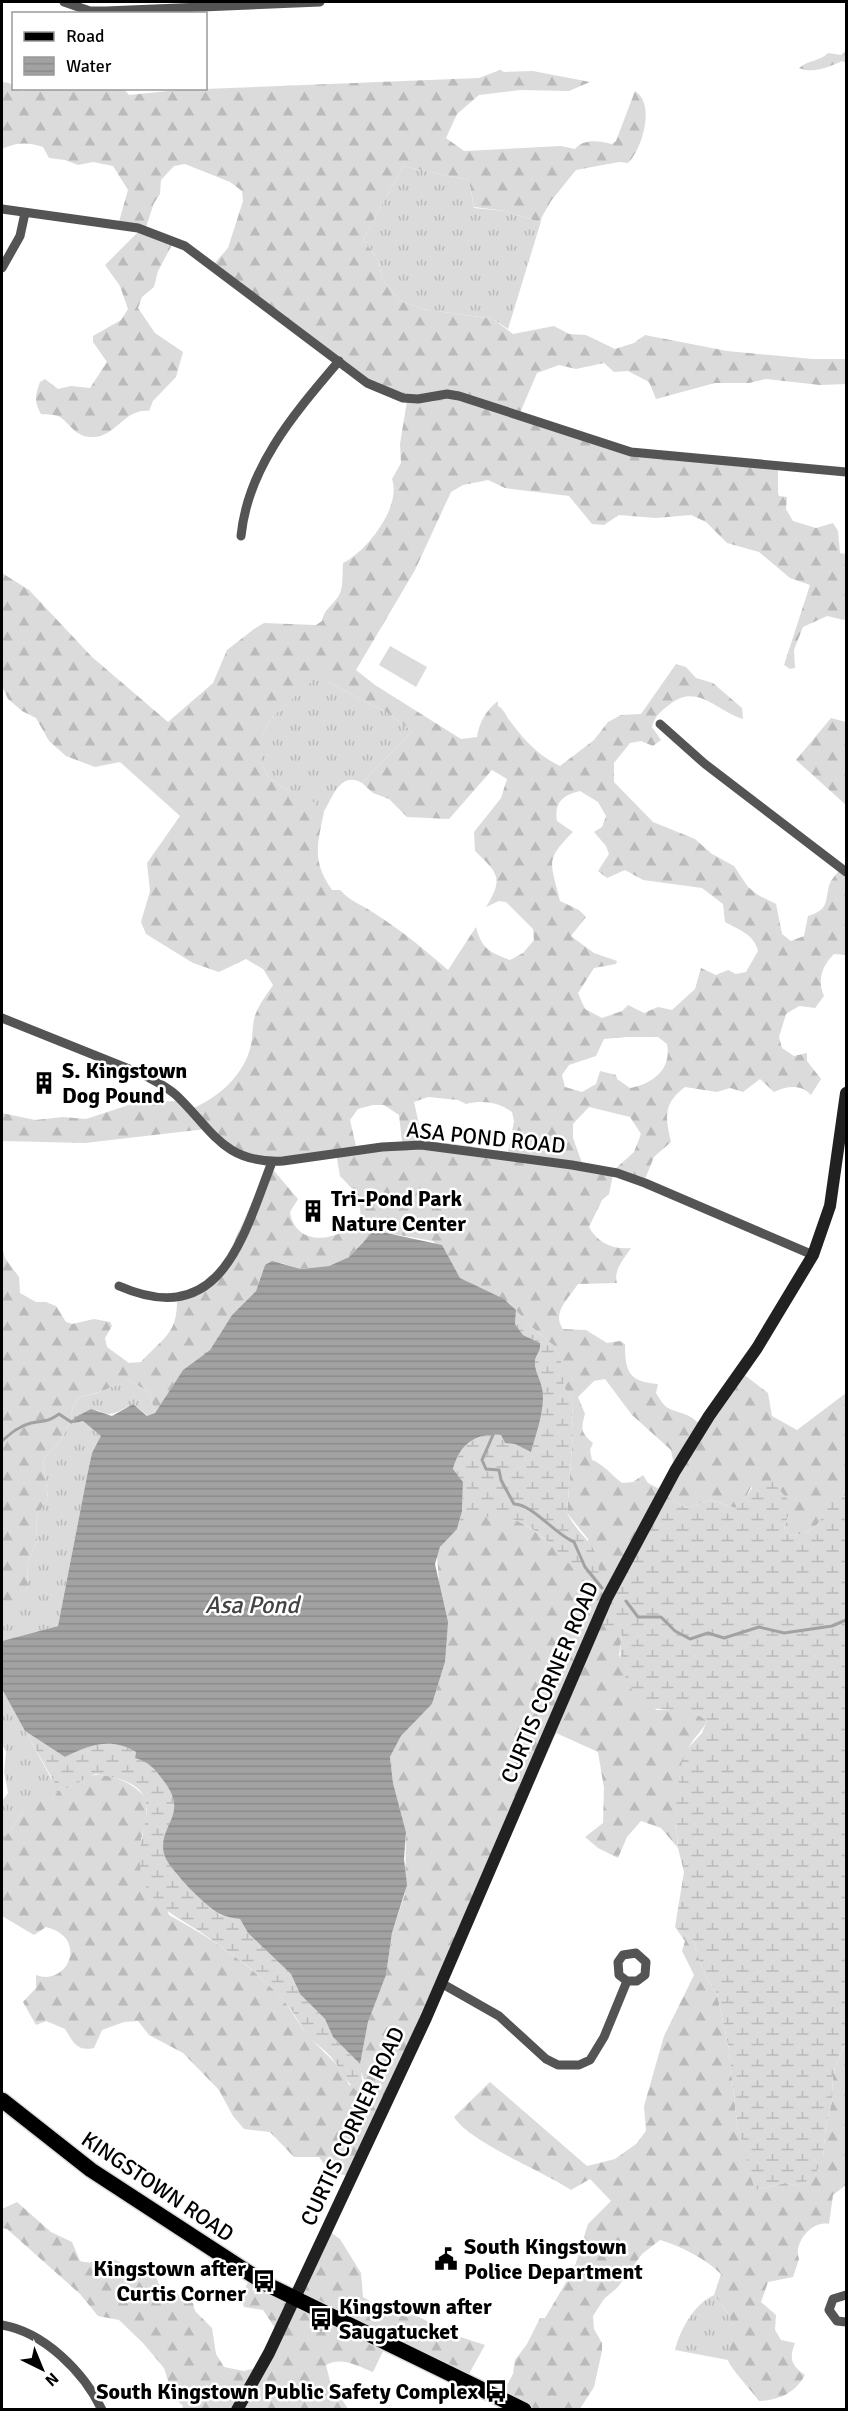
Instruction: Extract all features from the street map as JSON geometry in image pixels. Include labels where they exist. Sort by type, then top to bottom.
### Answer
[{"type":"main road","name":"KINGSTOWN ROAD","points":[[2,2100],[91,2170],[202,2244],[294,2298],[524,2409]]},
{"type":"street","points":[[64,2],[90,11],[320,2]]},
{"type":"street","points":[[2,208],[138,228],[184,246],[367,383],[397,396],[418,399],[447,394],[459,396],[632,452],[846,472]]},
{"type":"street","points":[[2,268],[20,236],[25,213]]},
{"type":"street","points":[[241,536],[246,501],[258,472],[273,447],[339,361]]},
{"type":"street","points":[[660,724],[705,764],[846,872]]},
{"type":"street","name":"ASA POND ROAD","points":[[2,1018],[144,1075],[165,1086],[224,1146],[240,1154],[272,1162],[382,1147],[421,1145],[572,1165],[617,1173],[645,1183],[813,1255]]},
{"type":"street","name":"CURTIS CORNER ROAD","points":[[237,2409],[269,2353],[441,1983],[607,1598],[675,1471],[709,1416],[757,1348],[813,1255],[830,1206],[846,1093]]},
{"type":"street","points":[[119,1286],[136,1293],[166,1299],[195,1292],[214,1279],[237,1250],[272,1162]]},
{"type":"street","points":[[441,1983],[499,2016],[546,2059],[558,2065],[569,2066],[590,2060],[627,1981]]},
{"type":"street","points":[[846,2295],[833,2299],[829,2310],[834,2319],[846,2322]]},
{"type":"street","points":[[2,2325],[14,2327],[43,2343],[75,2370],[94,2393],[102,2409]]},
{"type":"green space","points":[[846,50],[846,63],[842,61],[815,70],[799,68],[828,53],[841,55]]},
{"type":"green space","points":[[500,70],[504,72],[533,71],[590,82],[569,91],[520,90],[479,95],[457,114],[446,138],[464,151],[561,146],[575,149],[583,143],[592,141],[612,144],[616,141],[635,91],[645,106],[645,127],[638,148],[628,163],[619,162],[576,170],[551,201],[539,222],[506,211],[474,207],[469,180],[403,166],[363,239],[379,262],[382,279],[399,300],[423,309],[493,319],[513,334],[554,326],[569,334],[586,335],[615,349],[634,343],[645,335],[727,351],[813,359],[846,359],[846,384],[820,385],[766,379],[749,383],[715,383],[656,399],[649,382],[628,371],[614,372],[604,363],[576,369],[559,365],[537,373],[519,415],[605,445],[778,467],[778,493],[779,496],[787,497],[786,509],[793,521],[816,528],[833,523],[838,531],[840,553],[846,554],[846,618],[844,620],[827,616],[803,627],[794,650],[795,668],[790,669],[784,665],[810,585],[790,578],[759,552],[727,543],[706,522],[691,515],[656,518],[619,515],[604,525],[592,524],[569,496],[505,488],[488,480],[463,485],[451,492],[415,570],[356,670],[375,685],[461,739],[477,737],[484,717],[498,701],[498,706],[526,741],[539,753],[560,766],[594,740],[608,722],[621,715],[641,714],[676,664],[686,667],[696,678],[713,683],[742,708],[743,719],[698,697],[689,696],[679,699],[658,714],[655,720],[652,727],[661,740],[653,746],[641,741],[630,743],[614,763],[614,782],[653,822],[695,839],[712,854],[734,866],[748,887],[776,904],[782,934],[791,941],[804,936],[808,916],[823,907],[830,883],[839,871],[846,872],[846,955],[834,954],[822,974],[821,984],[824,996],[815,1008],[799,1006],[786,1014],[779,1037],[782,1048],[794,1056],[807,1053],[807,1061],[821,1079],[811,1095],[803,1089],[794,1087],[774,1092],[760,1079],[743,1092],[730,1088],[717,1092],[685,1087],[678,1093],[669,1105],[667,1118],[671,1142],[654,1157],[645,1179],[614,1170],[609,1194],[602,1200],[589,1227],[592,1233],[607,1244],[618,1248],[631,1248],[618,1269],[617,1283],[578,1284],[560,1311],[559,1317],[563,1329],[586,1330],[607,1343],[620,1341],[625,1344],[626,1362],[631,1374],[641,1381],[658,1384],[656,1393],[666,1406],[689,1416],[703,1426],[742,1373],[768,1393],[772,1416],[797,1430],[846,1393],[846,1496],[839,1498],[830,1506],[815,1527],[807,1532],[790,1536],[784,1529],[788,1516],[751,1487],[744,1501],[735,1508],[711,1500],[686,1508],[666,1496],[622,1635],[619,1655],[656,1710],[688,1711],[707,1721],[689,1747],[680,1775],[676,1811],[678,1848],[661,1828],[641,1821],[627,1837],[618,1858],[598,1848],[585,1837],[603,1823],[604,1788],[598,1752],[556,1733],[429,2020],[351,2177],[329,2171],[319,2157],[294,2157],[270,2132],[244,2129],[233,2116],[219,2090],[183,2053],[149,2035],[138,2021],[124,2022],[102,2030],[94,2048],[88,2049],[79,2047],[65,2029],[46,2021],[36,2025],[23,2002],[36,1988],[36,1975],[47,1977],[57,1974],[69,1960],[70,1950],[67,1941],[59,1933],[46,1927],[34,1935],[2,1916],[2,1841],[23,1812],[45,1798],[52,1800],[61,1787],[71,1786],[86,1777],[102,1775],[128,1783],[146,1799],[146,1823],[141,1839],[169,1915],[245,1964],[284,2001],[305,2031],[341,2070],[349,2085],[368,2088],[359,2068],[361,2057],[368,2022],[386,1975],[392,1933],[405,1894],[406,1832],[393,1783],[390,1757],[401,1736],[432,1704],[445,1662],[437,1555],[447,1538],[463,1524],[481,1516],[499,1516],[517,1521],[533,1530],[549,1543],[589,1585],[588,1539],[567,1513],[573,1433],[572,1401],[564,1387],[561,1364],[553,1345],[528,1324],[509,1303],[460,1278],[433,1241],[382,1232],[362,1243],[349,1257],[329,1266],[301,1269],[281,1263],[265,1265],[256,1291],[232,1315],[210,1350],[183,1370],[155,1413],[149,1392],[127,1379],[105,1390],[80,1397],[73,1408],[63,1437],[43,1459],[48,1498],[36,1517],[37,1541],[27,1565],[28,1587],[18,1600],[2,1601],[2,1246],[5,1258],[19,1277],[20,1293],[36,1302],[46,1302],[56,1306],[66,1322],[72,1324],[94,1319],[110,1322],[112,1326],[105,1338],[107,1347],[129,1363],[141,1362],[168,1333],[175,1319],[177,1295],[208,1281],[224,1264],[269,1165],[298,1199],[290,1212],[294,1224],[301,1232],[310,1237],[332,1236],[343,1232],[361,1217],[358,1195],[340,1176],[336,1153],[286,1159],[243,1154],[206,1129],[85,1143],[2,1141],[2,1113],[35,1120],[63,1117],[86,1119],[138,1102],[179,1101],[189,1110],[210,1100],[228,1085],[242,1067],[251,1045],[256,1013],[273,985],[263,969],[246,959],[219,972],[193,963],[146,934],[141,922],[150,891],[147,863],[180,816],[120,762],[95,767],[66,756],[49,741],[36,718],[22,711],[8,699],[2,686],[2,573],[29,590],[92,657],[168,722],[213,683],[227,650],[254,629],[264,623],[316,625],[322,621],[326,611],[340,593],[343,563],[362,549],[387,515],[394,490],[392,479],[401,463],[400,444],[407,401],[384,393],[213,265],[228,248],[243,201],[242,191],[230,182],[185,164],[174,166],[161,180],[160,194],[154,203],[146,227],[173,243],[158,271],[154,287],[142,297],[138,308],[155,333],[183,352],[176,377],[153,401],[149,411],[133,414],[107,433],[99,436],[81,435],[60,417],[41,414],[36,398],[40,382],[45,379],[58,389],[71,386],[90,388],[107,362],[93,342],[93,336],[121,320],[128,309],[120,286],[105,265],[140,230],[118,225],[128,190],[113,166],[93,162],[78,165],[65,160],[49,158],[43,147],[32,144],[18,144],[2,149],[2,82],[12,85],[12,90],[21,91],[125,90],[129,95],[207,89],[479,78]],"holes":[[[319,675],[329,683],[386,712],[412,731],[362,783],[373,793],[389,799],[407,817],[449,819],[492,770],[507,779],[501,798],[474,832],[475,851],[496,876],[495,889],[486,907],[499,901],[506,902],[533,929],[534,940],[523,953],[510,960],[492,952],[484,945],[476,927],[448,970],[384,919],[340,890],[332,890],[321,871],[318,853],[324,812],[305,794],[285,789],[268,777],[261,763],[261,738],[273,716]],[[580,791],[598,802],[606,816],[602,827],[594,832],[606,846],[609,854],[598,871],[607,878],[625,870],[643,880],[702,888],[723,904],[725,922],[745,933],[756,945],[758,951],[746,972],[736,974],[728,970],[716,975],[701,968],[695,989],[672,1010],[658,1007],[644,1013],[628,1005],[622,1011],[602,1018],[585,1009],[578,993],[594,968],[616,964],[617,961],[594,953],[571,936],[586,917],[579,910],[560,901],[554,878],[552,863],[554,856],[573,832],[557,821],[558,805],[568,795]],[[658,1037],[667,1044],[667,1061],[659,1074],[638,1086],[630,1088],[617,1079],[616,1075],[600,1071],[596,1084],[582,1092],[565,1087],[562,1075],[569,1065],[596,1056],[604,1039]],[[428,1097],[458,1100],[466,1104],[478,1102],[501,1106],[512,1112],[514,1121],[508,1152],[441,1142],[423,1142],[414,1102]],[[384,1105],[399,1115],[402,1142],[356,1146],[350,1120],[358,1109]],[[589,1107],[630,1117],[641,1134],[634,1152],[615,1169],[582,1163],[573,1138],[573,1124]],[[605,1379],[632,1415],[671,1450],[675,1471],[663,1491],[648,1483],[643,1475],[633,1482],[622,1483],[592,1460],[590,1450],[593,1443],[583,1430],[585,1414],[578,1397],[594,1381]]]},
{"type":"green space","points":[[403,166],[469,180],[474,208],[506,211],[539,222],[542,218],[508,329],[493,319],[423,309],[399,300],[382,279],[379,262],[363,239]]},
{"type":"green space","points":[[390,646],[427,667],[416,687],[379,665]]},
{"type":"green space","points":[[319,674],[329,683],[386,712],[412,731],[362,783],[348,780],[342,783],[323,813],[305,795],[285,789],[268,777],[261,763],[261,738],[273,716]]},
{"type":"green space","points":[[831,718],[846,722],[846,805],[796,760]]},
{"type":"green space","points":[[516,1310],[528,1324],[553,1345],[562,1364],[564,1387],[572,1401],[573,1433],[567,1513],[596,1554],[599,1574],[596,1589],[542,1536],[516,1520],[489,1517],[457,1529],[462,1511],[463,1482],[453,1469],[464,1447],[484,1436],[501,1435],[505,1443],[516,1444],[531,1452],[542,1400],[542,1388],[535,1364],[540,1343],[523,1335],[515,1324]]},
{"type":"green space","points":[[127,1379],[149,1392],[155,1413],[148,1416],[133,1404],[111,1414],[97,1410],[83,1421],[102,1436],[92,1453],[58,1626],[2,1641],[2,1601],[18,1599],[28,1587],[27,1565],[37,1541],[36,1517],[48,1498],[43,1459],[63,1437],[73,1408],[80,1397],[91,1395]]},
{"type":"green space","points":[[759,1481],[773,1482],[789,1501],[784,1529],[790,1536],[807,1532],[815,1527],[834,1501],[846,1496],[846,2042],[833,2073],[832,2102],[826,2124],[823,2158],[815,2175],[799,2186],[785,2183],[757,2190],[753,2184],[737,2123],[728,2044],[717,1994],[702,1969],[693,1940],[675,1927],[684,1872],[678,1848],[675,1805],[682,1761],[687,1749],[702,1733],[707,1721],[699,1715],[683,1710],[643,1706],[631,1689],[624,1673],[621,1656],[622,1635],[599,1623],[666,1496],[686,1508],[711,1500],[735,1508]]},
{"type":"green space","points":[[2,1689],[51,1778],[61,1787],[52,1800],[23,1812],[2,1841],[2,1801],[8,1793],[4,1772],[6,1752],[2,1743]]},
{"type":"green space","points":[[25,1731],[65,1757],[92,1746],[109,1744],[127,1747],[136,1752],[135,1758],[149,1762],[173,1792],[175,1812],[166,1835],[164,1853],[177,1875],[220,1915],[240,1919],[248,1933],[291,1974],[300,1994],[325,2019],[333,2037],[360,2064],[362,2080],[368,2088],[365,2096],[349,2083],[330,2056],[305,2032],[289,2007],[254,1971],[159,1904],[147,1889],[140,1862],[146,1813],[145,1800],[138,1789],[122,1780],[95,1774],[65,1789],[56,1785]]},
{"type":"green space","points":[[675,1927],[693,1940],[702,1969],[717,1994],[728,2044],[737,2123],[757,2190],[785,2183],[799,2186],[823,2157],[826,2124],[832,2102],[833,2073],[846,2042],[846,2185],[833,2195],[829,2224],[810,2229],[801,2240],[799,2259],[793,2277],[768,2282],[761,2302],[776,2315],[775,2330],[781,2340],[795,2343],[792,2361],[805,2375],[792,2391],[774,2399],[759,2401],[728,2360],[732,2324],[728,2313],[714,2295],[721,2274],[693,2254],[660,2240],[642,2254],[617,2288],[604,2299],[593,2316],[594,2329],[602,2343],[602,2351],[594,2387],[580,2409],[520,2409],[500,2398],[513,2374],[515,2360],[527,2344],[540,2318],[545,2318],[574,2269],[588,2224],[611,2201],[590,2179],[571,2190],[491,2146],[462,2127],[454,2117],[490,2082],[587,2166],[615,2159],[636,2144],[646,2131],[644,2106],[664,2036],[694,1975],[682,1951],[685,1941]]},
{"type":"green space","points":[[17,2202],[51,2232],[72,2242],[80,2261],[117,2260],[141,2277],[154,2272],[159,2284],[193,2303],[195,2311],[212,2328],[216,2354],[224,2367],[244,2371],[263,2366],[279,2334],[263,2310],[244,2307],[241,2297],[250,2278],[291,2297],[329,2231],[340,2239],[361,2273],[363,2297],[382,2308],[416,2315],[448,2333],[485,2345],[465,2381],[386,2345],[373,2372],[344,2362],[332,2362],[326,2365],[330,2381],[348,2409],[182,2409],[183,2406],[173,2397],[164,2368],[143,2343],[119,2320],[98,2316],[80,2294],[7,2229],[2,2228],[2,2209]]},
{"type":"green space","points":[[714,2295],[727,2311],[732,2325],[728,2360],[675,2350],[680,2334],[689,2318],[700,2305]]},
{"type":"water","name":"Asa Pond","points":[[382,1232],[442,1245],[460,1278],[504,1299],[516,1310],[515,1324],[523,1335],[540,1343],[535,1364],[542,1388],[543,1404],[531,1452],[515,1444],[505,1443],[501,1435],[484,1436],[476,1438],[464,1447],[453,1469],[463,1482],[462,1511],[457,1529],[440,1547],[435,1564],[448,1622],[445,1662],[432,1704],[401,1736],[390,1757],[393,1783],[406,1832],[404,1859],[407,1885],[392,1933],[386,1975],[368,2022],[360,2064],[333,2037],[325,2019],[300,1994],[291,1974],[248,1933],[240,1919],[224,1916],[208,1905],[189,1888],[167,1861],[163,1844],[174,1811],[174,1802],[171,1792],[154,1769],[144,1761],[135,1758],[136,1752],[117,1745],[100,1744],[65,1757],[25,1731],[2,1689],[2,1641],[58,1626],[92,1453],[101,1436],[83,1421],[74,1423],[74,1418],[91,1409],[112,1416],[133,1404],[147,1416],[155,1413],[183,1370],[210,1350],[232,1315],[256,1291],[265,1265],[272,1261],[301,1269],[329,1266],[349,1257],[372,1233]]},
{"type":"waterway","points":[[2,1441],[23,1426],[48,1420],[59,1414],[71,1422],[76,1420]]},
{"type":"waterway","points":[[493,1435],[482,1460],[486,1469],[499,1470],[501,1480],[514,1504],[529,1509],[574,1542],[585,1567],[602,1588]]},
{"type":"waterway","points":[[626,1601],[638,1617],[661,1617],[675,1631],[690,1639],[708,1633],[724,1638],[759,1627],[784,1633],[832,1626],[846,1620]]},
{"type":"place","name":"S. Kingstown Dog Pound","points":[[44,1083]]},
{"type":"place","name":"Tri-Pond Park Nature Center","points":[[313,1211]]},
{"type":"place","name":"South Kingstown Police Department","points":[[446,2259]]},
{"type":"place","name":"Kingstown after Curtis Corner","points":[[264,2281]]},
{"type":"place","name":"Kingstown after Saugatucket","points":[[321,2319]]},
{"type":"place","name":"South Kingstown Public Safety Complex","points":[[496,2391]]}]
